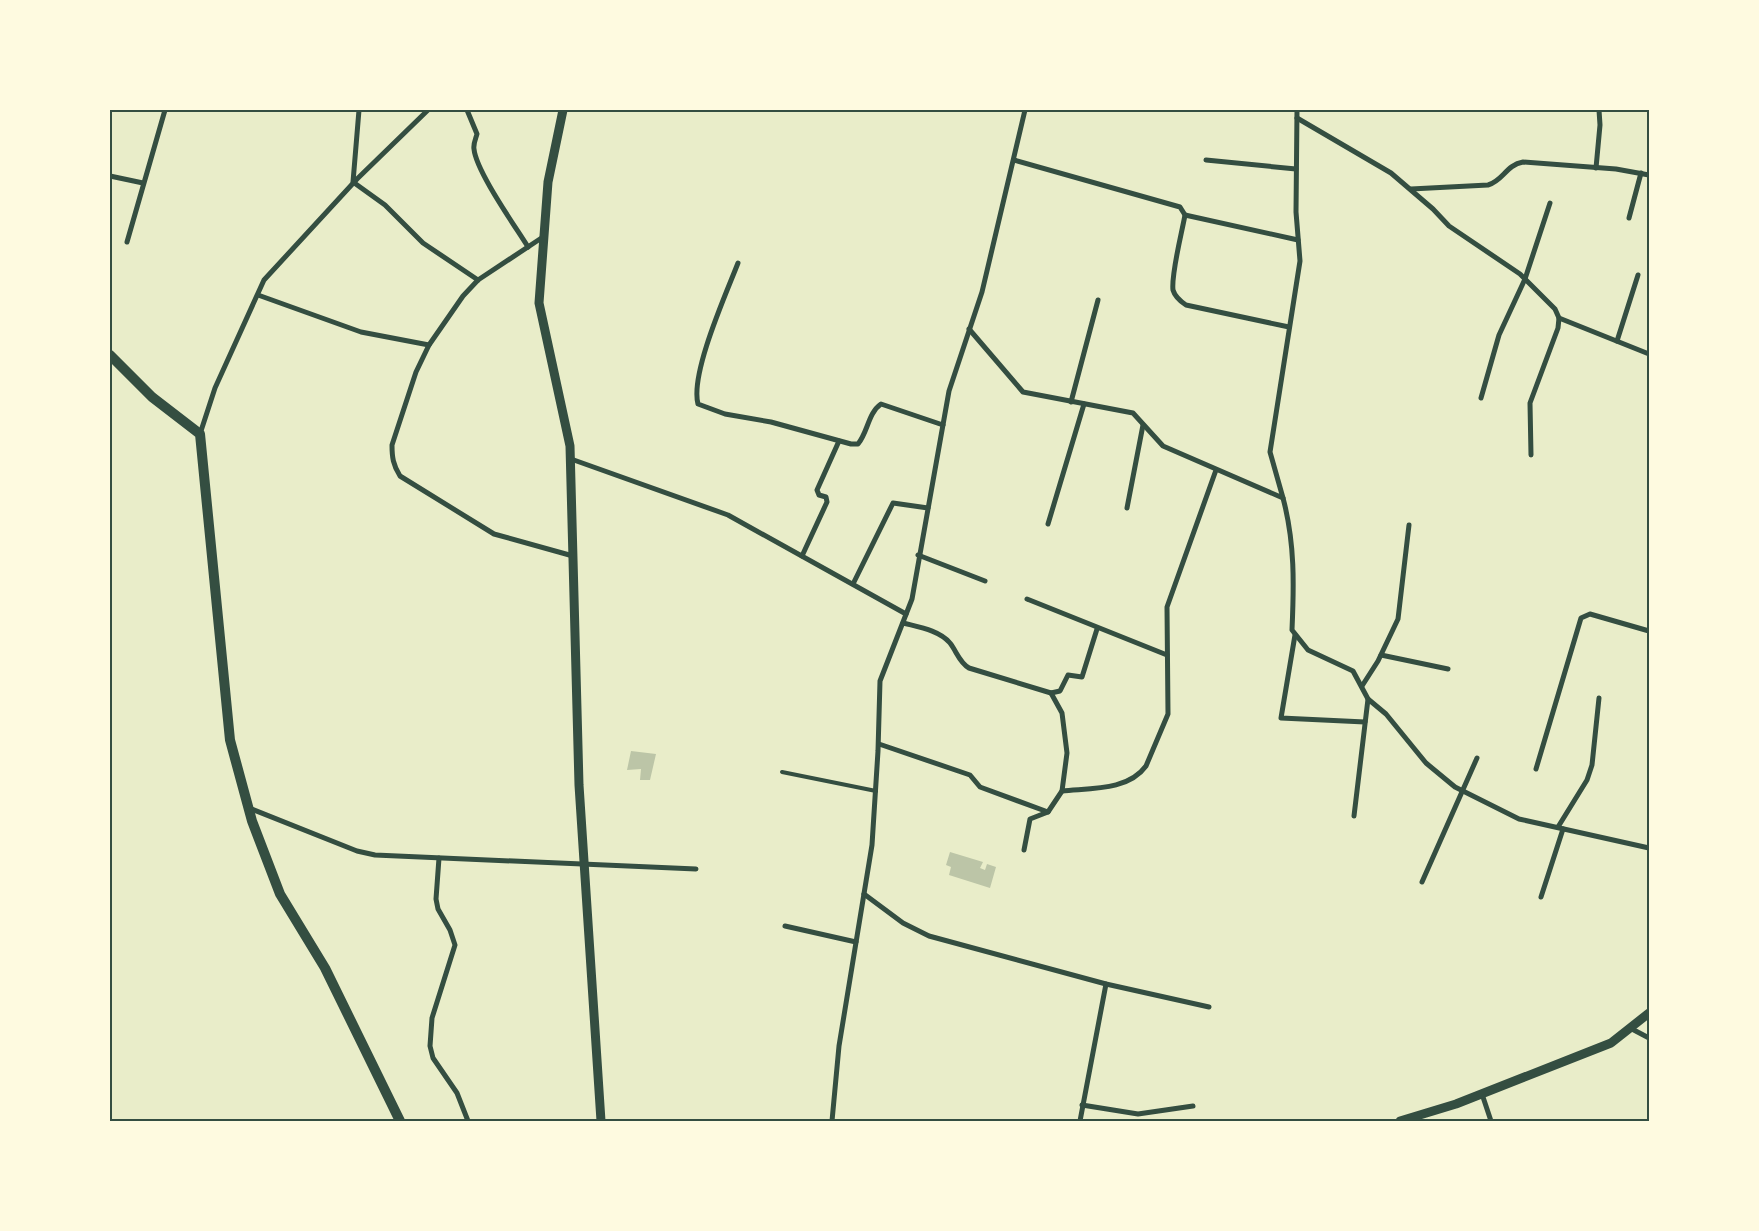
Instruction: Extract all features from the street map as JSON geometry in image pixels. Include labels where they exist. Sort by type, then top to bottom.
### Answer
[{"type":"main road","points":[[110,355],[152,397],[200,434],[230,740],[249,808],[280,894],[325,968],[400,1121]]},
{"type":"street","points":[[127,242],[164,110]]},
{"type":"street","points":[[354,182],[359,110]]},
{"type":"street","points":[[200,434],[215,388],[264,280],[354,182],[428,110]]},
{"type":"street","points":[[467,110],[477,134],[474,144],[475,152],[488,182],[528,247]]},
{"type":"street","points":[[562,110],[548,182],[538,303],[570,446],[579,785],[601,1121]]},
{"type":"street","points":[[832,1121],[839,1046],[872,845],[879,744],[880,681],[912,599],[918,555],[948,391],[982,292],[1025,110]]},
{"type":"street","points":[[1297,110],[1296,169],[1300,261],[1270,452],[1291,528],[1294,590],[1292,630],[1308,650],[1353,671],[1368,699],[1386,714],[1426,763],[1455,787],[1519,819],[1649,848]]},
{"type":"street","points":[[1596,168],[1599,110]]},
{"type":"street","points":[[1297,118],[1370,159],[1411,189],[1448,226],[1526,279],[1555,309],[1559,318],[1558,328],[1530,403],[1531,455]]},
{"type":"street","points":[[1014,160],[1180,207],[1185,215],[1173,284],[1176,296],[1180,301],[1186,305],[1289,327]]},
{"type":"street","points":[[1206,160],[1296,169]]},
{"type":"street","points":[[1411,189],[1494,184],[1511,166],[1523,162],[1596,168],[1649,175]]},
{"type":"street","points":[[1629,218],[1641,173]]},
{"type":"street","points":[[110,176],[143,184]]},
{"type":"street","points":[[354,182],[385,205],[423,243],[478,280]]},
{"type":"street","points":[[1481,398],[1499,335],[1526,279],[1550,203]]},
{"type":"street","points":[[1185,215],[1298,240]]},
{"type":"street","points":[[544,237],[478,280],[463,296],[429,346],[416,372],[392,444],[393,462],[400,476],[494,534],[573,556]]},
{"type":"street","points":[[738,263],[702,362],[696,398],[698,404],[725,414],[771,422],[839,441],[858,444],[875,408],[881,404],[887,404],[943,425]]},
{"type":"street","points":[[1617,341],[1638,275]]},
{"type":"street","points":[[258,295],[361,332],[429,346]]},
{"type":"street","points":[[1072,402],[1098,300]]},
{"type":"street","points":[[1559,318],[1649,354]]},
{"type":"street","points":[[969,329],[1023,392],[1133,414],[1163,446],[1283,498]]},
{"type":"street","points":[[1048,524],[1084,404]]},
{"type":"street","points":[[1127,508],[1143,426]]},
{"type":"street","points":[[802,556],[827,502],[826,498],[819,495],[817,490],[839,441]]},
{"type":"street","points":[[571,459],[728,515],[906,614]]},
{"type":"street","points":[[1062,791],[1119,785],[1142,771],[1167,720],[1166,618],[1171,594],[1216,470]]},
{"type":"street","points":[[853,584],[892,503],[928,508]]},
{"type":"street","points":[[1362,686],[1380,655],[1400,613],[1409,524]]},
{"type":"street","points":[[918,555],[985,581]]},
{"type":"street","points":[[1026,599],[1167,656]]},
{"type":"street","points":[[1536,768],[1581,618],[1590,614],[1649,631]]},
{"type":"street","points":[[902,623],[936,633],[944,638],[963,665],[969,668],[1051,693],[1060,691],[1068,675],[1082,676],[1097,629]]},
{"type":"street","points":[[1295,635],[1281,718],[1366,722]]},
{"type":"street","points":[[1380,655],[1448,669]]},
{"type":"street","points":[[1024,850],[1030,819],[1048,812],[1062,791],[1067,753],[1062,713],[1051,693]]},
{"type":"street","points":[[1541,897],[1560,828],[1587,780],[1592,765],[1599,698]]},
{"type":"street","points":[[1354,816],[1368,699]]},
{"type":"street","points":[[879,744],[970,775],[980,787],[1048,812]]},
{"type":"street","points":[[1422,882],[1477,758]]},
{"type":"street","points":[[249,808],[365,853],[696,869]]},
{"type":"street","points":[[439,858],[436,900],[438,909],[450,930],[455,945],[432,1018],[430,1046],[433,1058],[457,1093],[468,1121]]},
{"type":"street","points":[[864,894],[903,923],[929,936],[1106,984],[1209,1007]]},
{"type":"street","points":[[785,926],[856,942]]},
{"type":"street","points":[[1080,1121],[1106,984]]},
{"type":"street","points":[[1400,1121],[1482,1094],[1611,1043],[1649,1013]]},
{"type":"street","points":[[1630,1028],[1649,1038]]},
{"type":"street","points":[[1482,1094],[1491,1121]]},
{"type":"street","points":[[1082,1105],[1138,1114],[1193,1106]]},
{"type":"lane","points":[[782,772],[876,791]]},
{"type":"building","points":[[631,751],[656,754],[650,780],[640,780],[641,769],[627,770]]},
{"type":"building","points":[[950,852],[983,862],[980,868],[985,870],[987,864],[996,867],[990,888],[949,875],[951,867],[946,865]]}]
